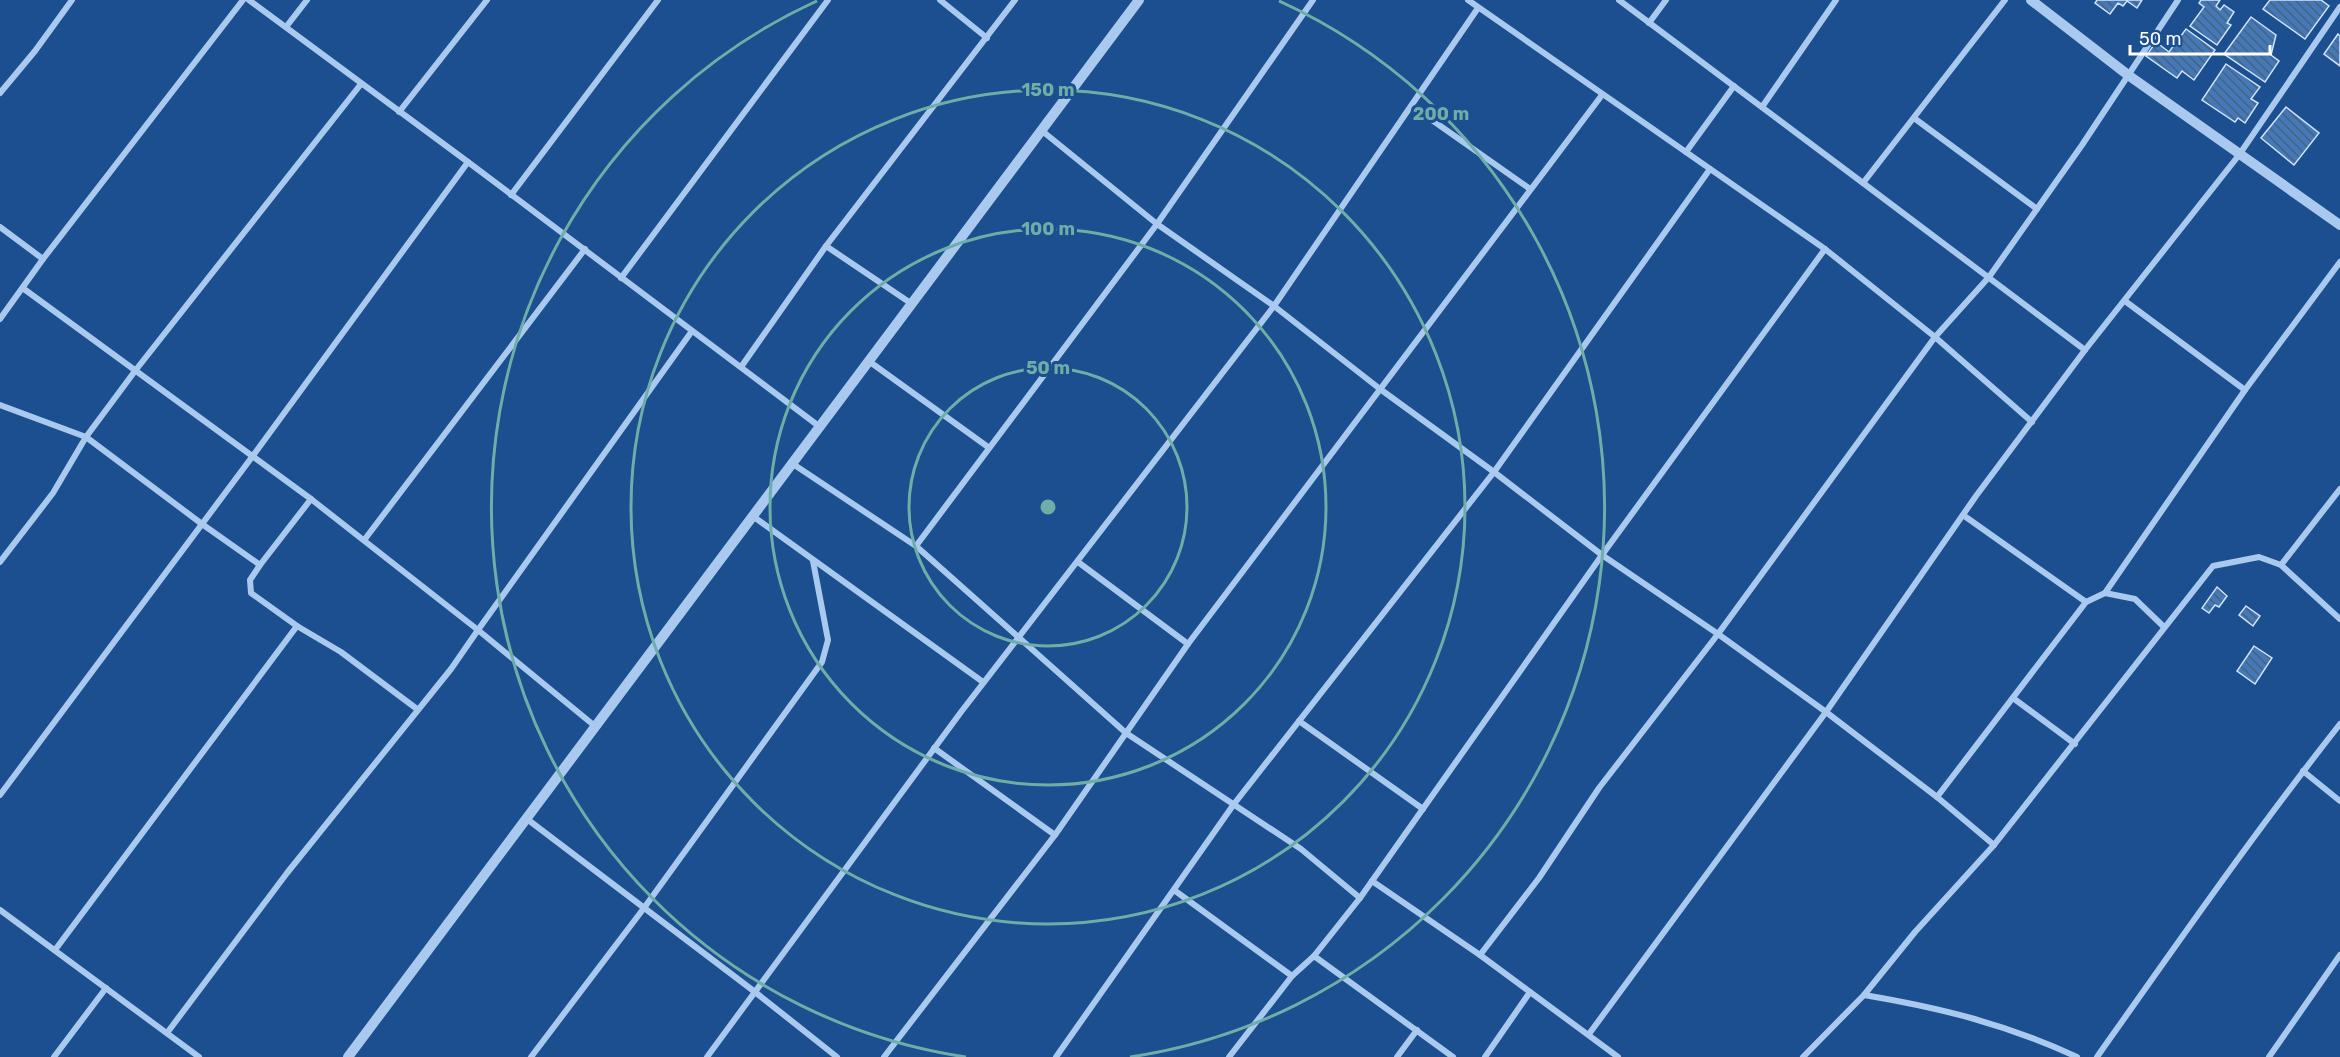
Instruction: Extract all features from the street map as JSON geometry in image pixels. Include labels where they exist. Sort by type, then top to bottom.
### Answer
[{"type":"street","points":[[0,93],[35,51],[72,0]]},
{"type":"street","points":[[0,319],[24,289],[43,259],[243,0]]},
{"type":"street","points":[[249,0],[585,249],[820,428]]},
{"type":"street","points":[[286,27],[307,0]]},
{"type":"street","points":[[399,112],[487,0]]},
{"type":"street","points":[[511,195],[658,0]]},
{"type":"street","points":[[621,278],[828,0]]},
{"type":"street","points":[[940,0],[987,38]]},
{"type":"street","points":[[741,367],[826,246],[1016,0]]},
{"type":"street","points":[[916,546],[1157,224],[1313,0]]},
{"type":"street","points":[[1468,0],[1825,249],[1935,337],[2032,422]]},
{"type":"street","points":[[1618,0],[2085,350]]},
{"type":"street","points":[[1649,23],[1665,0]]},
{"type":"street","points":[[1762,107],[1836,0]]},
{"type":"street","points":[[1863,183],[2006,0]]},
{"type":"street","points":[[2031,0],[2128,75],[2340,225]]},
{"type":"street","points":[[1480,955],[1539,878],[1599,788],[1719,634],[1935,337],[1989,277],[2178,0]]},
{"type":"street","points":[[348,1057],[870,362],[1137,1]]},
{"type":"street","points":[[1589,1034],[1826,712],[1963,516],[2085,350],[2239,155],[2340,7]]},
{"type":"street","points":[[707,1057],[983,682],[1274,306],[1478,8]]},
{"type":"street","points":[[0,562],[53,493],[86,437],[135,371],[361,84]]},
{"type":"street","points":[[1686,152],[1734,86]]},
{"type":"street","points":[[884,1057],[1055,835],[1188,644],[1602,95]]},
{"type":"street","points":[[1412,106],[1530,189]]},
{"type":"street","points":[[1914,118],[2037,209]]},
{"type":"street","points":[[1041,130],[1157,224],[1274,306],[1380,389],[1602,555],[1719,634],[1826,712],[1937,797],[1994,845]]},
{"type":"street","points":[[0,795],[468,162]]},
{"type":"street","points":[[1056,1057],[1234,804],[1494,472],[1710,169]]},
{"type":"street","points":[[0,227],[43,259]]},
{"type":"street","points":[[826,246],[912,304]]},
{"type":"street","points":[[365,539],[585,249]]},
{"type":"street","points":[[1229,1057],[1292,976],[1314,957],[1360,898],[1602,555],[1825,249]]},
{"type":"street","points":[[1937,797],[2086,602],[2104,593],[2245,390],[2340,262]]},
{"type":"street","points":[[24,289],[365,539],[596,727]]},
{"type":"street","points":[[2125,301],[2245,390]]},
{"type":"street","points":[[166,1033],[287,873],[451,669],[692,331]]},
{"type":"street","points":[[870,362],[988,447]]},
{"type":"street","points":[[0,405],[86,437],[260,565]]},
{"type":"street","points":[[793,464],[916,546],[1126,733],[1301,849],[1360,898]]},
{"type":"street","points":[[2281,565],[2340,489]]},
{"type":"street","points":[[310,499],[250,580],[251,593],[297,626],[341,652],[417,709]]},
{"type":"street","points":[[1963,516],[2086,602]]},
{"type":"street","points":[[754,517],[983,682]]},
{"type":"street","points":[[1803,1057],[1864,995],[1915,932],[1994,845],[2213,566],[2259,557],[2281,565],[2340,619]]},
{"type":"street","points":[[531,1057],[644,908],[822,662],[828,640],[813,561]]},
{"type":"street","points":[[1078,562],[1188,644]]},
{"type":"street","points":[[2104,593],[2136,599],[2164,627]]},
{"type":"street","points":[[55,950],[297,626]]},
{"type":"street","points":[[2013,698],[2074,744]]},
{"type":"street","points":[[1299,721],[1423,809]]},
{"type":"street","points":[[2097,1057],[2303,771],[2340,724]]},
{"type":"street","points":[[934,748],[1055,835]]},
{"type":"street","points":[[2303,771],[2340,801]]},
{"type":"street","points":[[527,819],[837,1057]]},
{"type":"street","points":[[1372,881],[1480,955],[1618,1057]]},
{"type":"street","points":[[1174,890],[1292,976]]},
{"type":"street","points":[[0,910],[200,1057]]},
{"type":"street","points":[[2269,1057],[2340,955]]},
{"type":"street","points":[[1314,957],[1453,1057]]},
{"type":"street","points":[[54,1057],[106,988]]},
{"type":"street","points":[[1485,1057],[1530,992]]},
{"type":"street","points":[[1864,995],[1928,1006],[1994,1024],[2077,1057]]},
{"type":"street","points":[[1396,1057],[1418,1030]]},
{"type":"building","points":[[2097,0],[2142,0],[2137,8],[2127,1],[2123,6],[2118,3],[2110,14],[2095,3]]},
{"type":"building","points":[[2201,0],[2220,0],[2216,6],[2220,10],[2224,5],[2234,12],[2227,23],[2231,25],[2217,45],[2190,26],[2204,7],[2199,3]]},
{"type":"building","points":[[2270,0],[2321,0],[2329,6],[2305,39],[2263,9]]},
{"type":"building","points":[[2251,17],[2276,35],[2271,55],[2279,61],[2265,82],[2224,54]]},
{"type":"building","points":[[2186,29],[2215,50],[2194,80],[2182,71],[2177,78],[2146,56],[2156,42],[2169,52]]},
{"type":"building","points":[[2338,34],[2340,36],[2340,66],[2324,54]]},
{"type":"building","points":[[2226,64],[2260,87],[2251,99],[2258,103],[2245,123],[2238,118],[2235,122],[2202,100]]},
{"type":"building","points":[[2286,107],[2319,133],[2294,165],[2261,138]]},
{"type":"building","points":[[2217,587],[2227,596],[2219,607],[2215,605],[2209,613],[2202,608]]},
{"type":"building","points":[[2246,606],[2260,616],[2253,626],[2239,615]]},
{"type":"building","points":[[2254,646],[2272,658],[2255,684],[2237,671]]}]
